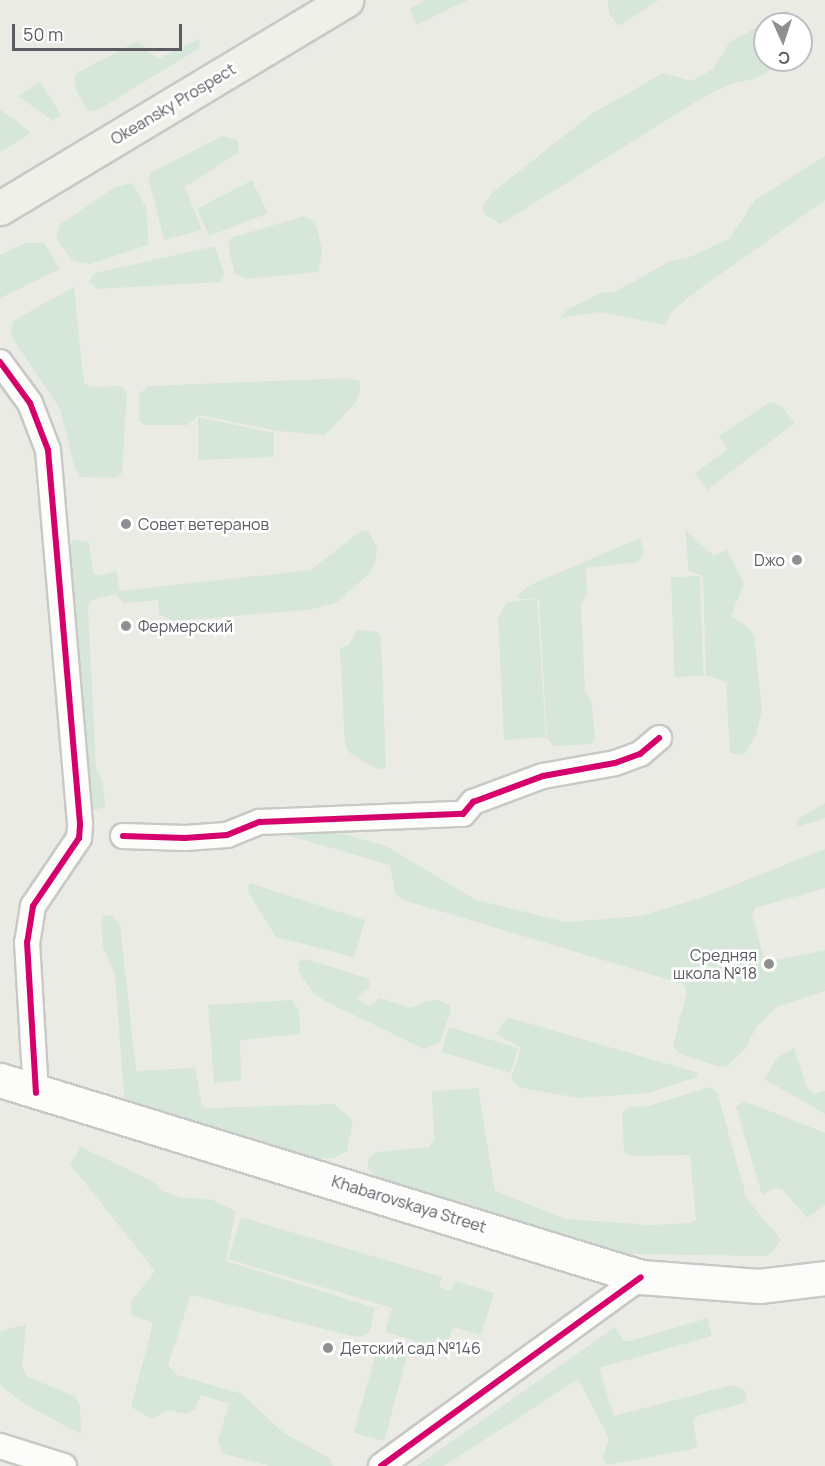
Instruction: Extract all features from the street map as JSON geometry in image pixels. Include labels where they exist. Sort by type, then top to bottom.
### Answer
[{"type":"main road","name":"Okeansky Prospect","points":[[0,208],[346,0]]},
{"type":"main road","name":"Khabarovskaya Street","points":[[0,1080],[36,1093],[641,1277],[759,1286],[825,1278]]},
{"type":"street","points":[[0,362],[30,402],[48,450],[80,825],[79,838],[33,906],[27,942],[36,1093]]},
{"type":"street","points":[[123,836],[227,835],[260,822],[463,814],[473,802],[543,776],[615,763],[640,754],[659,738]]},
{"type":"street","points":[[381,1466],[641,1277]]},
{"type":"street","points":[[0,1446],[64,1466]]},
{"type":"green space","points":[[425,0],[468,0],[416,25],[410,9]]},
{"type":"green space","points":[[608,0],[659,0],[618,26],[609,13]]},
{"type":"green space","points":[[753,29],[753,72],[767,72],[757,78],[730,84],[702,98],[501,224],[484,214],[483,206],[494,191],[593,113],[663,73],[692,81],[713,69],[729,43]]},
{"type":"green space","points":[[199,39],[200,48],[98,110],[90,112],[75,88],[75,74],[138,41],[158,59]]},
{"type":"green space","points":[[40,82],[61,115],[53,121],[18,96]]},
{"type":"green space","points":[[0,109],[31,133],[0,152]]},
{"type":"green space","points":[[222,136],[237,140],[239,152],[185,187],[202,230],[164,240],[148,178],[152,172]]},
{"type":"green space","points":[[825,156],[825,200],[698,290],[672,311],[665,325],[599,312],[560,318],[568,309],[601,293],[617,291],[670,261],[690,257],[729,239],[755,200]]},
{"type":"green space","points":[[252,180],[268,213],[209,236],[197,209]]},
{"type":"green space","points":[[132,183],[147,209],[148,245],[90,264],[74,262],[56,238],[59,225],[115,187]]},
{"type":"green space","points":[[304,216],[315,222],[318,232],[322,250],[319,272],[246,279],[235,274],[228,245],[231,238]]},
{"type":"green space","points":[[25,243],[44,243],[60,269],[0,298],[0,255]]},
{"type":"green space","points":[[215,246],[224,274],[221,282],[97,289],[89,282],[95,273]]},
{"type":"green space","points":[[74,287],[84,383],[92,387],[122,386],[127,394],[122,473],[116,478],[81,477],[74,466],[60,409],[10,335],[13,322]]},
{"type":"green space","points":[[346,378],[359,381],[360,391],[356,402],[325,435],[277,431],[199,415],[187,425],[145,425],[139,420],[139,394],[148,386]]},
{"type":"green space","points":[[770,402],[780,405],[795,423],[707,490],[695,473],[728,449],[719,436]]},
{"type":"green space","points":[[198,417],[274,433],[274,457],[198,460]]},
{"type":"green space","points":[[362,530],[370,533],[377,548],[376,559],[371,572],[336,603],[307,610],[173,621],[159,614],[158,600],[124,603],[115,594],[91,600],[88,608],[96,767],[103,783],[105,807],[90,811],[67,552],[73,540],[89,542],[93,573],[98,576],[116,571],[120,591],[311,570]]},
{"type":"green space","points":[[685,530],[714,556],[727,549],[744,584],[731,616],[751,630],[754,636],[762,710],[756,735],[746,752],[739,755],[730,753],[726,682],[706,675],[703,576],[689,571]]},
{"type":"green space","points":[[640,538],[644,552],[638,562],[586,568],[587,596],[581,604],[585,692],[591,699],[595,738],[591,744],[553,746],[547,738],[539,599],[518,599],[518,595],[530,585]]},
{"type":"green space","points":[[700,576],[703,676],[675,677],[671,577]]},
{"type":"green space","points":[[537,599],[546,737],[504,740],[498,617],[507,602]]},
{"type":"green space","points":[[357,630],[378,632],[381,636],[386,768],[377,769],[351,754],[345,745],[340,649],[349,645]]},
{"type":"green space","points":[[825,803],[825,818],[797,827],[798,819]]},
{"type":"green space","points":[[326,829],[386,846],[476,900],[566,922],[640,916],[704,897],[825,849],[825,888],[755,908],[752,914],[763,955],[770,961],[825,950],[825,991],[776,1007],[756,1028],[745,1049],[726,1067],[680,1054],[673,1046],[687,992],[683,984],[403,900],[395,893],[390,865],[280,833]]},
{"type":"green space","points":[[249,883],[365,920],[354,957],[276,937],[248,892]]},
{"type":"green space","points":[[111,915],[120,924],[136,1071],[195,1068],[202,1105],[206,1108],[334,1104],[353,1121],[347,1151],[334,1158],[311,1159],[135,1113],[124,1097],[115,976],[103,946],[101,922],[104,916]]},
{"type":"green space","points":[[305,959],[370,979],[369,987],[356,998],[370,1007],[380,998],[411,1008],[426,1001],[438,1000],[449,1005],[451,1010],[440,1042],[424,1049],[325,1001],[313,993],[299,972],[298,962]]},
{"type":"green space","points":[[292,1000],[299,1011],[300,1034],[240,1040],[241,1080],[214,1083],[208,1005]]},
{"type":"green space","points":[[507,1017],[698,1073],[697,1077],[648,1093],[577,1098],[518,1087],[511,1079],[521,1048],[496,1034]]},
{"type":"green space","points":[[449,1027],[518,1048],[510,1073],[441,1052]]},
{"type":"green space","points":[[794,1048],[807,1088],[815,1094],[825,1091],[825,1114],[764,1079],[778,1057]]},
{"type":"green space","points":[[710,1087],[717,1092],[747,1199],[781,1240],[768,1256],[624,1254],[376,1178],[368,1168],[369,1157],[376,1152],[429,1147],[434,1140],[432,1091],[478,1088],[495,1191],[566,1219],[650,1225],[691,1223],[696,1219],[690,1155],[630,1156],[624,1151],[622,1113],[630,1107],[648,1106]]},
{"type":"green space","points":[[744,1101],[825,1133],[825,1205],[807,1218],[782,1189],[776,1188],[762,1195],[736,1107]]},
{"type":"green space","points":[[81,1147],[154,1182],[162,1191],[182,1198],[210,1199],[236,1211],[226,1261],[375,1308],[370,1331],[362,1337],[191,1295],[168,1365],[177,1375],[242,1394],[284,1433],[331,1459],[333,1466],[269,1466],[222,1453],[218,1440],[229,1404],[201,1395],[195,1409],[186,1414],[168,1410],[152,1419],[131,1407],[153,1323],[132,1315],[130,1303],[155,1271],[70,1164]]},
{"type":"green space","points":[[241,1217],[442,1277],[439,1287],[452,1291],[455,1281],[494,1293],[481,1335],[453,1327],[446,1350],[385,1332],[392,1308],[228,1259]]},
{"type":"green space","points":[[708,1318],[712,1336],[599,1368],[614,1416],[732,1385],[745,1390],[747,1400],[743,1403],[697,1416],[693,1421],[697,1444],[694,1449],[606,1465],[603,1458],[609,1438],[578,1379],[444,1466],[417,1466],[615,1327],[624,1341],[630,1341]]},
{"type":"green space","points":[[26,1325],[22,1367],[27,1377],[74,1396],[80,1405],[81,1434],[26,1405],[0,1385],[0,1331]]},
{"type":"green space","points":[[378,1344],[408,1352],[384,1441],[354,1433]]},
{"type":"cycle path","points":[[0,362],[30,403],[48,450],[80,825],[79,838],[33,906],[27,942],[36,1093]]},
{"type":"cycle path","points":[[123,836],[185,838],[227,835],[260,822],[463,814],[473,802],[543,776],[615,763],[640,754],[659,738]]},
{"type":"cycle path","points":[[381,1466],[641,1277]]},
{"type":"place","name":"Совет ветеранов","points":[[126,524]]},
{"type":"place","name":"Dжо","points":[[797,560]]},
{"type":"place","name":"Фермерский","points":[[126,626]]},
{"type":"place","name":"Средняя школа №18","points":[[769,964]]},
{"type":"place","name":"Детский сад №146","points":[[328,1348]]}]
